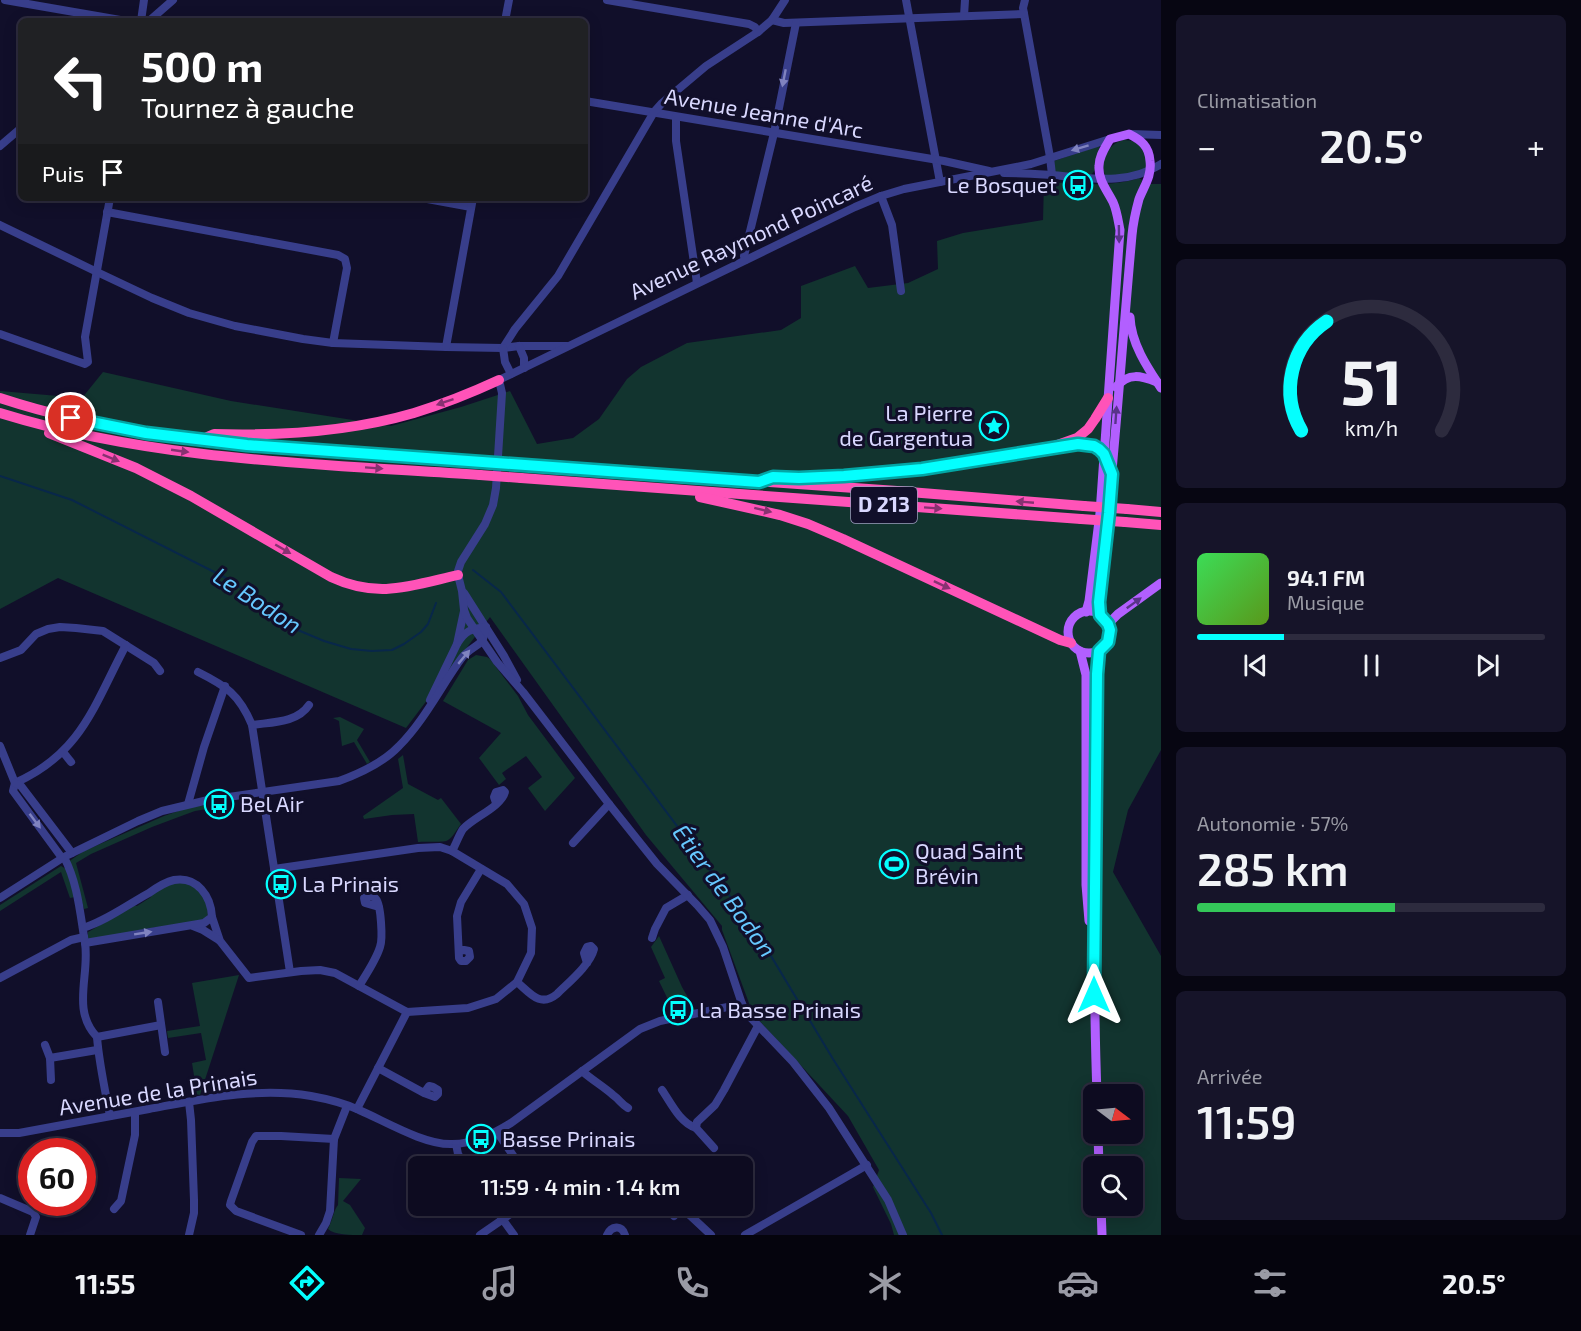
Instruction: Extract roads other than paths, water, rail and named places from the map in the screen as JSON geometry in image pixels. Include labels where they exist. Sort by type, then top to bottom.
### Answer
[{"type":"highway","points":[[198,440],[214,435],[278,435],[373,423],[423,410],[500,380]]},
{"type":"highway","name":"D 213","points":[[0,398],[85,422],[198,440],[1161,512]]},
{"type":"highway","points":[[1049,448],[1077,438],[1092,424],[1108,398]]},
{"type":"highway","name":"D 213","points":[[0,413],[40,425],[118,442],[223,457],[1161,525]]},
{"type":"highway","points":[[40,425],[49,434],[136,468],[191,496],[347,584],[386,590],[458,575]]},
{"type":"highway","points":[[759,482],[773,477],[844,476],[922,469],[1078,444],[1094,446],[1104,454],[1112,474]]},
{"type":"highway","points":[[686,490],[696,496],[780,514],[808,524],[1060,640],[1071,643]]},
{"type":"main road","name":"Avenue Raymond Poincaré","points":[[1110,139],[1129,134]]},
{"type":"main road","points":[[1100,615],[1099,602],[1109,513],[1133,231],[1139,200],[1151,171],[1148,148],[1129,134]]},
{"type":"main road","points":[[1086,612],[1100,513],[1120,230],[1112,201],[1100,180],[1101,155],[1110,139]]},
{"type":"main road","points":[[1128,282],[1130,331],[1138,350],[1159,385]]},
{"type":"main road","points":[[1108,398],[1119,384],[1130,377],[1140,375],[1159,385]]},
{"type":"main road","points":[[1108,624],[1161,583]]},
{"type":"main road","points":[[1086,612],[1100,615],[1110,630],[1108,642],[1099,651],[1093,653],[1080,651],[1071,643],[1069,637],[1071,624],[1080,614],[1086,612]]},
{"type":"main road","points":[[1080,651],[1086,675],[1086,885],[1094,995]]},
{"type":"main road","points":[[1097,1084],[1094,995],[1096,709],[1099,651]]},
{"type":"main road","points":[[1101,1216],[1102,1235]]},
{"type":"street","points":[[5,0],[109,18]]},
{"type":"street","points":[[141,18],[144,0]]},
{"type":"street","points":[[152,18],[173,0]]},
{"type":"street","points":[[505,18],[508,0]]},
{"type":"street","points":[[607,0],[749,24],[758,32]]},
{"type":"street","points":[[511,374],[505,362],[503,348],[558,276],[654,112],[706,66],[758,32],[772,20],[786,0]]},
{"type":"street","points":[[906,0],[940,182]]},
{"type":"street","points":[[964,16],[965,0]]},
{"type":"street","points":[[1026,0],[1023,8],[1052,175]]},
{"type":"street","points":[[772,20],[796,23],[1024,14]]},
{"type":"street","points":[[745,260],[744,256],[774,133],[796,23]]},
{"type":"street","name":"Avenue Jeanne d'Arc","points":[[588,101],[992,172]]},
{"type":"street","points":[[676,117],[676,141],[697,284]]},
{"type":"street","points":[[0,146],[18,131]]},
{"type":"street","name":"Avenue Raymond Poincaré","points":[[1129,134],[1161,135]]},
{"type":"street","name":"Avenue Raymond Poincaré","points":[[500,380],[881,196],[904,189],[1031,164],[1110,139]]},
{"type":"street","name":"Avenue Raymond Poincaré","points":[[992,172],[1100,180],[1126,178],[1151,171],[1161,164]]},
{"type":"street","points":[[881,196],[892,225],[901,291]]},
{"type":"street","points":[[0,334],[85,364],[88,362],[86,337],[109,201]]},
{"type":"street","points":[[446,348],[472,202]]},
{"type":"street","points":[[107,212],[338,255],[345,259],[347,268],[333,343]]},
{"type":"street","name":"Avenue Raymond Poincaré","points":[[0,225],[152,298],[235,326],[333,343],[446,348],[568,346]]},
{"type":"street","points":[[519,346],[524,358],[524,368]]},
{"type":"street","points":[[457,644],[464,610],[458,575],[461,562],[485,524],[493,505],[496,488],[502,393],[500,380]]},
{"type":"street","points":[[462,591],[504,656],[523,692]]},
{"type":"street","points":[[464,610],[473,628],[497,662],[523,692],[609,804],[657,864],[710,920],[723,947],[742,1004],[750,1017],[793,1062],[824,1100],[888,1200],[903,1235]]},
{"type":"street","points":[[0,658],[21,650],[36,634],[60,627],[103,631],[154,663],[160,671]]},
{"type":"street","points":[[427,711],[433,692],[463,634],[473,628],[486,627]]},
{"type":"street","points":[[0,898],[66,856],[152,814],[188,804],[339,781],[357,774],[398,748],[427,711],[466,652],[482,641],[486,627]]},
{"type":"street","points":[[15,783],[32,776],[63,752],[86,724],[126,645]]},
{"type":"street","points":[[198,672],[225,686],[239,700],[252,724],[290,972]]},
{"type":"street","points":[[188,804],[225,686]]},
{"type":"street","points":[[252,724],[294,718],[304,712],[309,705]]},
{"type":"street","points":[[0,746],[15,783],[21,786],[66,856],[76,889],[86,960],[83,1009],[89,1029],[96,1037],[110,1116]]},
{"type":"street","points":[[63,752],[71,762]]},
{"type":"street","points":[[452,850],[464,829],[496,803]]},
{"type":"street","points":[[573,843],[609,804]]},
{"type":"street","points":[[192,926],[220,941],[249,978],[320,970],[335,973],[407,1012],[476,1006],[496,999],[517,982],[531,953],[532,928],[524,904],[507,884],[452,850],[440,847],[418,848],[274,869]]},
{"type":"street","points":[[459,951],[457,916],[461,902],[481,869]]},
{"type":"street","points":[[83,928],[97,924],[173,880],[185,880],[199,886],[207,896],[220,941]]},
{"type":"street","points":[[652,938],[666,908],[688,895]]},
{"type":"street","points":[[359,986],[381,945],[379,907]]},
{"type":"street","points":[[0,978],[71,940],[192,926],[204,923],[212,916]]},
{"type":"street","points":[[517,982],[540,1000],[546,1000],[557,994],[587,963]]},
{"type":"street","points":[[158,1002],[165,1052]]},
{"type":"street","name":"Avenue de la Prinais","points":[[0,1133],[20,1132],[189,1102],[261,1092],[312,1096],[335,1101],[435,1143],[456,1144],[483,1138],[497,1132],[640,1029],[660,1021],[742,1004]]},
{"type":"street","points":[[357,1109],[407,1012]]},
{"type":"street","points":[[96,1037],[161,1026]]},
{"type":"street","points":[[696,1128],[697,1122],[715,1105],[758,1026]]},
{"type":"street","points":[[45,1045],[50,1058],[51,1080]]},
{"type":"street","points":[[50,1058],[97,1050]]},
{"type":"street","points":[[378,1068],[424,1093]]},
{"type":"street","points":[[582,1071],[628,1107]]},
{"type":"street","points":[[662,1090],[682,1118],[690,1126],[696,1128],[714,1148]]},
{"type":"street","points":[[189,1102],[194,1200],[194,1213],[189,1235]]},
{"type":"street","points":[[319,1235],[327,1223],[330,1211],[334,1139],[348,1106]]},
{"type":"street","points":[[114,1209],[120,1201],[135,1135],[135,1112]]},
{"type":"street","points":[[497,1132],[513,1156]]},
{"type":"street","points":[[301,1235],[236,1211],[230,1205],[231,1201],[256,1136],[334,1139]]},
{"type":"street","points":[[456,1144],[459,1156]]},
{"type":"street","points":[[745,1235],[760,1232],[867,1165]]},
{"type":"street","points":[[0,1198],[33,1212],[36,1217],[30,1235]]},
{"type":"street","points":[[499,1216],[514,1235]]},
{"type":"street","points":[[480,1235],[508,1216]]},
{"type":"street","points":[[691,1216],[711,1235]]},
{"type":"street","points":[[607,1235],[609,1230],[619,1227],[623,1230],[624,1235]]},
{"type":"waterway","name":"Le Bodon","points":[[0,476],[72,500],[234,582],[281,623],[324,641],[351,649],[392,650],[404,644],[428,624],[436,603]]},
{"type":"waterway","name":"Étier de Bodon","points":[[473,570],[501,592],[756,931],[833,1059],[931,1213],[942,1235]]},
{"type":"place","name":"Le Bosquet","points":[[1078,185]]},
{"type":"place","name":"La Pierre de Gargentua","points":[[994,426]]},
{"type":"place","name":"Bel Air","points":[[219,804]]},
{"type":"place","name":"Quad Saint Brévin","points":[[894,864]]},
{"type":"place","name":"La Prinais","points":[[281,884]]},
{"type":"place","name":"La Basse Prinais","points":[[678,1010]]},
{"type":"place","name":"Basse Prinais","points":[[481,1139]]}]
